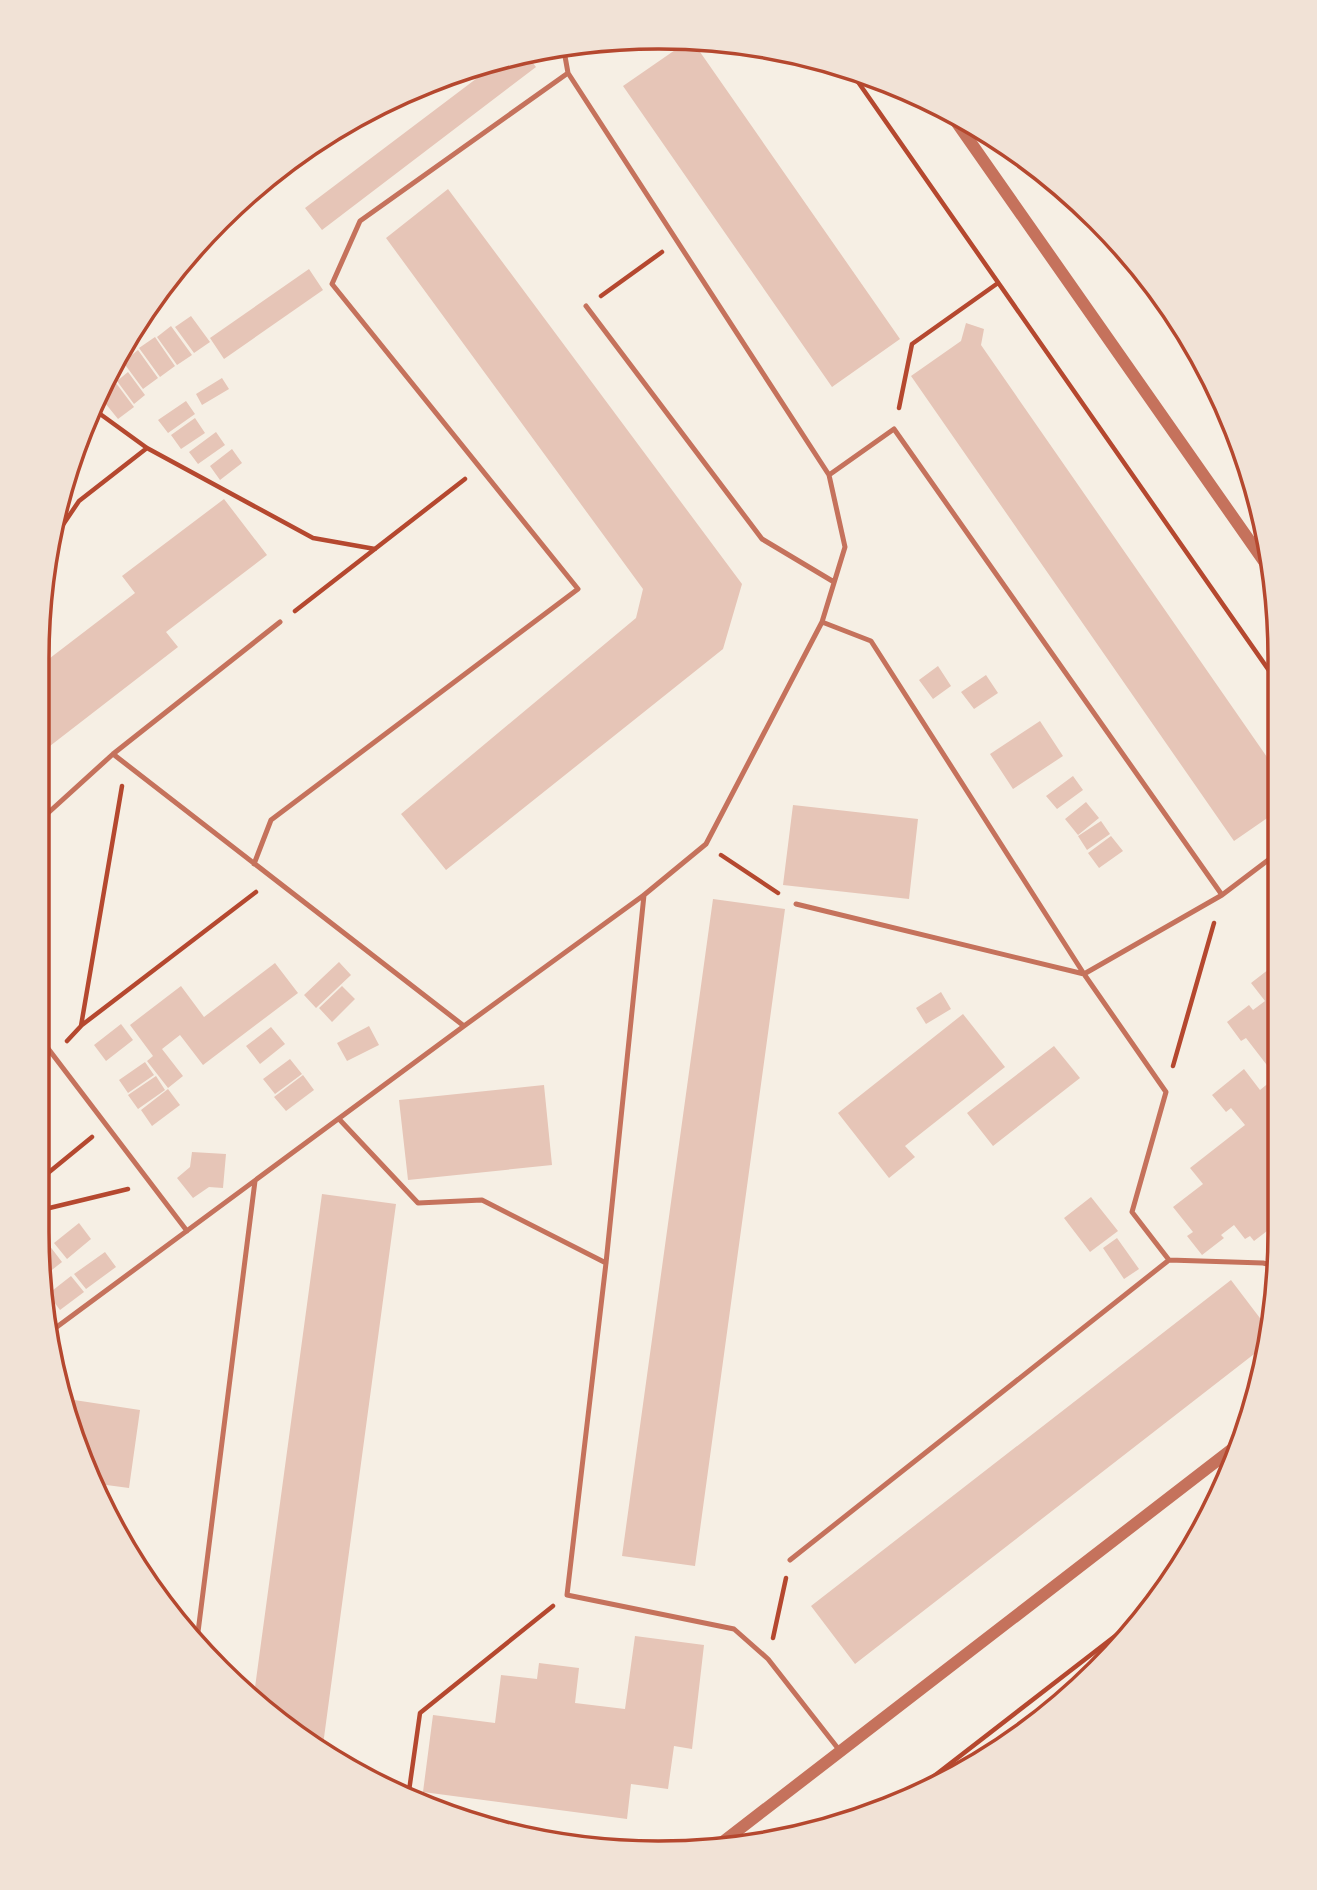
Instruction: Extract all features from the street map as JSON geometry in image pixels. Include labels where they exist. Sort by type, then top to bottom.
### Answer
[{"type":"street","points":[[963,131],[1258,553]]},
{"type":"street","points":[[729,1837],[1226,1454]]},
{"type":"lane","points":[[57,1327],[644,895],[706,844],[822,622],[845,547],[829,475],[568,73],[565,57]]},
{"type":"lane","points":[[254,864],[271,820],[578,589],[332,284],[360,221],[568,73]]},
{"type":"lane","points":[[586,306],[762,539],[834,582]]},
{"type":"lane","points":[[829,475],[894,429],[1222,895]]},
{"type":"lane","points":[[49,811],[113,754],[280,622]]},
{"type":"lane","points":[[822,622],[871,641],[1084,974],[1166,1092],[1132,1212],[1169,1260]]},
{"type":"lane","points":[[113,754],[464,1026]]},
{"type":"lane","points":[[796,904],[1084,974],[1222,895],[1268,859]]},
{"type":"lane","points":[[644,895],[606,1263],[567,1595],[734,1629],[768,1658],[840,1751]]},
{"type":"lane","points":[[49,1050],[187,1231]]},
{"type":"lane","points":[[339,1119],[418,1203],[482,1200],[606,1263]]},
{"type":"lane","points":[[198,1631],[255,1181]]},
{"type":"lane","points":[[790,1560],[1169,1260],[1267,1264]]},
{"type":"path","points":[[859,83],[1268,669]]},
{"type":"path","points":[[586,306],[677,242]]},
{"type":"path","points":[[894,429],[912,344],[998,283]]},
{"type":"path","points":[[100,414],[147,448],[313,538],[375,549]]},
{"type":"path","points":[[65,521],[79,501],[147,448]]},
{"type":"path","points":[[280,622],[480,468]]},
{"type":"path","points":[[81,1026],[126,764]]},
{"type":"path","points":[[706,844],[796,904]]},
{"type":"path","points":[[54,1057],[81,1026],[274,879]]},
{"type":"path","points":[[1166,1092],[1222,895]]},
{"type":"path","points":[[49,1172],[106,1125]]},
{"type":"path","points":[[49,1208],[151,1184]]},
{"type":"path","points":[[768,1658],[790,1560]]},
{"type":"path","points":[[409,1788],[420,1713],[567,1595]]},
{"type":"path","points":[[940,1771],[1111,1639]]},
{"type":"building","points":[[676,49],[699,50],[900,339],[832,387],[623,86]]},
{"type":"building","points":[[533,63],[536,67],[322,230],[305,208],[480,76]]},
{"type":"building","points":[[448,189],[742,584],[723,649],[446,870],[401,814],[636,618],[643,589],[386,238]]},
{"type":"building","points":[[309,269],[323,290],[224,359],[210,338]]},
{"type":"building","points":[[191,316],[210,342],[194,353],[175,327]]},
{"type":"building","points":[[966,323],[984,329],[981,345],[1268,758],[1268,818],[1234,841],[911,376],[961,341]]},
{"type":"building","points":[[171,326],[192,355],[177,365],[157,337]]},
{"type":"building","points":[[155,337],[175,366],[160,377],[139,348]]},
{"type":"building","points":[[138,350],[158,378],[143,389],[125,365]]},
{"type":"building","points":[[128,372],[145,395],[134,404],[117,381]]},
{"type":"building","points":[[222,378],[229,389],[202,405],[196,394]]},
{"type":"building","points":[[116,382],[134,407],[118,419],[105,403]]},
{"type":"building","points":[[186,401],[195,414],[168,433],[158,420]]},
{"type":"building","points":[[195,418],[205,433],[181,449],[171,435]]},
{"type":"building","points":[[216,432],[225,445],[198,464],[189,452]]},
{"type":"building","points":[[232,449],[242,463],[220,480],[210,466]]},
{"type":"building","points":[[224,499],[267,555],[166,632],[178,647],[49,747],[49,659],[135,593],[122,576]]},
{"type":"building","points":[[938,666],[951,686],[933,699],[919,680]]},
{"type":"building","points":[[986,675],[998,693],[974,709],[961,692]]},
{"type":"building","points":[[1040,721],[1063,756],[1013,789],[990,754]]},
{"type":"building","points":[[1073,776],[1083,790],[1057,809],[1046,796]]},
{"type":"building","points":[[1086,802],[1099,818],[1078,835],[1065,819]]},
{"type":"building","points":[[793,805],[918,819],[909,899],[783,885]]},
{"type":"building","points":[[1101,821],[1110,834],[1087,850],[1078,836]]},
{"type":"building","points":[[1111,836],[1123,851],[1099,868],[1088,853]]},
{"type":"building","points":[[713,899],[785,909],[695,1566],[622,1556]]},
{"type":"building","points":[[339,962],[351,975],[316,1008],[304,995]]},
{"type":"building","points":[[275,963],[298,993],[203,1065],[180,1035],[162,1049],[183,1076],[168,1088],[147,1061],[153,1056],[130,1025],[181,986],[204,1017]]},
{"type":"building","points":[[1268,970],[1268,1067],[1246,1038],[1241,1041],[1227,1022],[1249,1005],[1253,1010],[1265,1001],[1251,983]]},
{"type":"building","points":[[342,986],[355,999],[332,1022],[319,1008]]},
{"type":"building","points":[[941,992],[951,1009],[926,1024],[916,1008]]},
{"type":"building","points":[[963,1014],[1005,1067],[905,1146],[915,1157],[889,1178],[838,1113]]},
{"type":"building","points":[[121,1024],[133,1040],[106,1061],[94,1045]]},
{"type":"building","points":[[369,1026],[379,1045],[347,1061],[337,1043]]},
{"type":"building","points":[[271,1027],[285,1044],[260,1064],[246,1046]]},
{"type":"building","points":[[1054,1046],[1080,1078],[993,1146],[967,1113]]},
{"type":"building","points":[[290,1059],[302,1074],[275,1094],[263,1079]]},
{"type":"building","points":[[145,1062],[154,1075],[128,1093],[119,1080]]},
{"type":"building","points":[[1244,1069],[1260,1090],[1268,1084],[1268,1230],[1254,1241],[1250,1236],[1245,1239],[1234,1225],[1221,1235],[1224,1238],[1202,1255],[1187,1236],[1193,1232],[1173,1207],[1203,1184],[1190,1168],[1245,1125],[1231,1108],[1226,1112],[1212,1095]]},
{"type":"building","points":[[303,1075],[314,1090],[286,1111],[274,1097]]},
{"type":"building","points":[[156,1076],[165,1090],[138,1109],[128,1095]]},
{"type":"building","points":[[544,1085],[552,1165],[408,1180],[399,1100]]},
{"type":"building","points":[[168,1089],[180,1105],[152,1126],[141,1110]]},
{"type":"building","points":[[192,1152],[226,1154],[223,1188],[209,1187],[193,1198],[177,1178],[190,1167]]},
{"type":"building","points":[[322,1194],[396,1204],[324,1740],[255,1688]]},
{"type":"building","points":[[1091,1197],[1118,1231],[1090,1252],[1064,1218]]},
{"type":"building","points":[[79,1223],[91,1239],[67,1259],[54,1243]]},
{"type":"building","points":[[1117,1238],[1139,1269],[1124,1279],[1103,1248]]},
{"type":"building","points":[[49,1245],[62,1262],[50,1271]]},
{"type":"building","points":[[105,1252],[116,1267],[86,1289],[74,1274]]},
{"type":"building","points":[[71,1276],[84,1292],[60,1310],[53,1301],[52,1291]]},
{"type":"building","points":[[1231,1280],[1261,1320],[1255,1353],[855,1664],[811,1606]]},
{"type":"building","points":[[73,1400],[140,1410],[129,1488],[104,1485]]},
{"type":"building","points":[[635,1636],[704,1645],[692,1749],[674,1746],[668,1789],[631,1784],[627,1819],[423,1792],[433,1715],[495,1723],[501,1675],[537,1679],[539,1663],[579,1668],[575,1703],[625,1709]]}]
